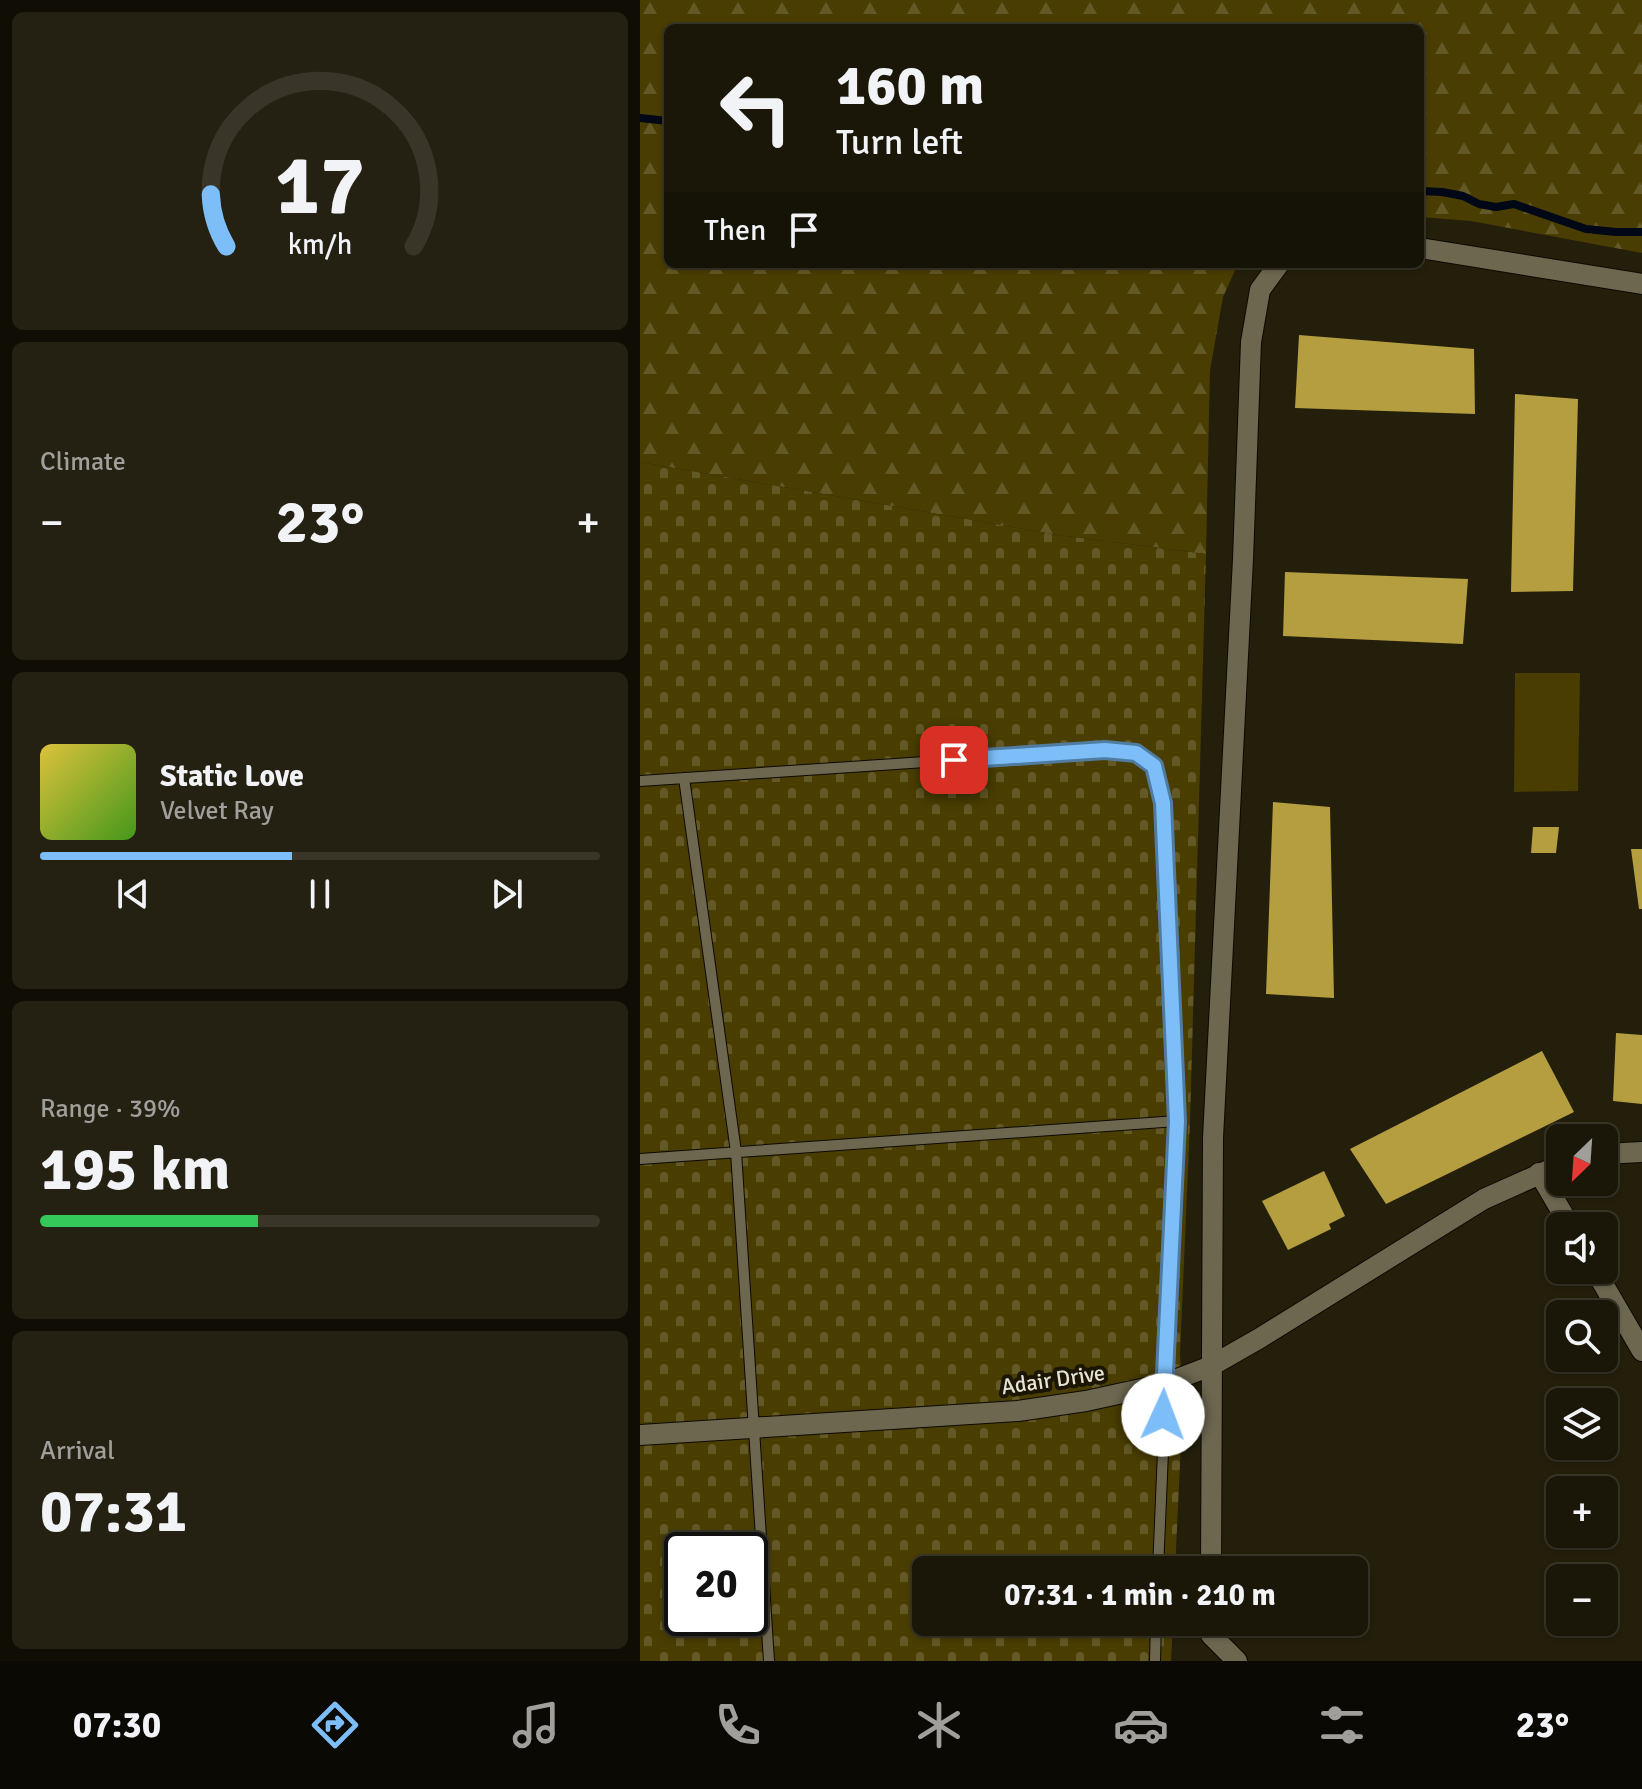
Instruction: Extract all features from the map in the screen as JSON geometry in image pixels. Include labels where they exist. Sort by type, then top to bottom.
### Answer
[{"type":"street","points":[[1424,249],[1642,284]]},
{"type":"street","points":[[1211,1556],[1213,1138],[1251,342],[1260,290],[1276,268]]},
{"type":"street","points":[[1618,1153],[1642,1152]]},
{"type":"street","name":"Adair Drive","points":[[640,1435],[1018,1411],[1086,1401],[1164,1384],[1211,1366],[1484,1199],[1546,1170]]},
{"type":"street","points":[[1539,1173],[1562,1212]]},
{"type":"street","points":[[1603,1284],[1642,1351]]},
{"type":"street","points":[[1212,1636],[1237,1661]]},
{"type":"lane","points":[[640,781],[1105,750],[1136,753],[1154,766],[1163,803],[1177,1121],[1158,1556]]},
{"type":"lane","points":[[684,778],[736,1152],[769,1661]]},
{"type":"lane","points":[[640,1159],[1177,1121]]},
{"type":"lane","points":[[1155,1661],[1156,1636]]},
{"type":"green space","points":[[640,0],[1642,0],[1642,253],[1471,221],[1424,217],[1424,24],[664,24],[664,268],[1236,268],[1223,297],[1210,370],[1206,554],[1058,535],[640,462]]},
{"type":"green space","points":[[640,462],[1058,535],[1206,554],[1190,1122],[1180,1354],[1183,1401],[1176,1556],[912,1556],[912,1636],[1172,1636],[1171,1661],[640,1661]]},
{"type":"green space","points":[[1515,673],[1580,673],[1578,791],[1514,792]]},
{"type":"building","points":[[1299,335],[1474,349],[1475,414],[1295,408]]},
{"type":"building","points":[[1515,394],[1578,399],[1573,591],[1511,592]]},
{"type":"building","points":[[1285,572],[1468,579],[1463,644],[1283,636]]},
{"type":"building","points":[[1273,802],[1330,807],[1334,998],[1266,994]]},
{"type":"building","points":[[1533,827],[1559,827],[1556,853],[1531,853]]},
{"type":"building","points":[[1631,849],[1642,849],[1642,909],[1639,909]]},
{"type":"building","points":[[1616,1033],[1642,1035],[1642,1104],[1613,1101]]},
{"type":"building","points":[[1542,1051],[1574,1112],[1386,1204],[1350,1149]]},
{"type":"building","points":[[1324,1171],[1345,1216],[1329,1224],[1331,1229],[1288,1250],[1262,1201]]},
{"type":"waterway","points":[[640,118],[664,121]]},
{"type":"waterway","points":[[1424,191],[1463,196],[1479,204],[1496,207],[1514,204],[1586,229],[1642,232]]},
{"type":"route","points":[[954,760],[1105,750],[1136,753],[1154,766],[1163,803],[1177,1121],[1163,1415]]}]
